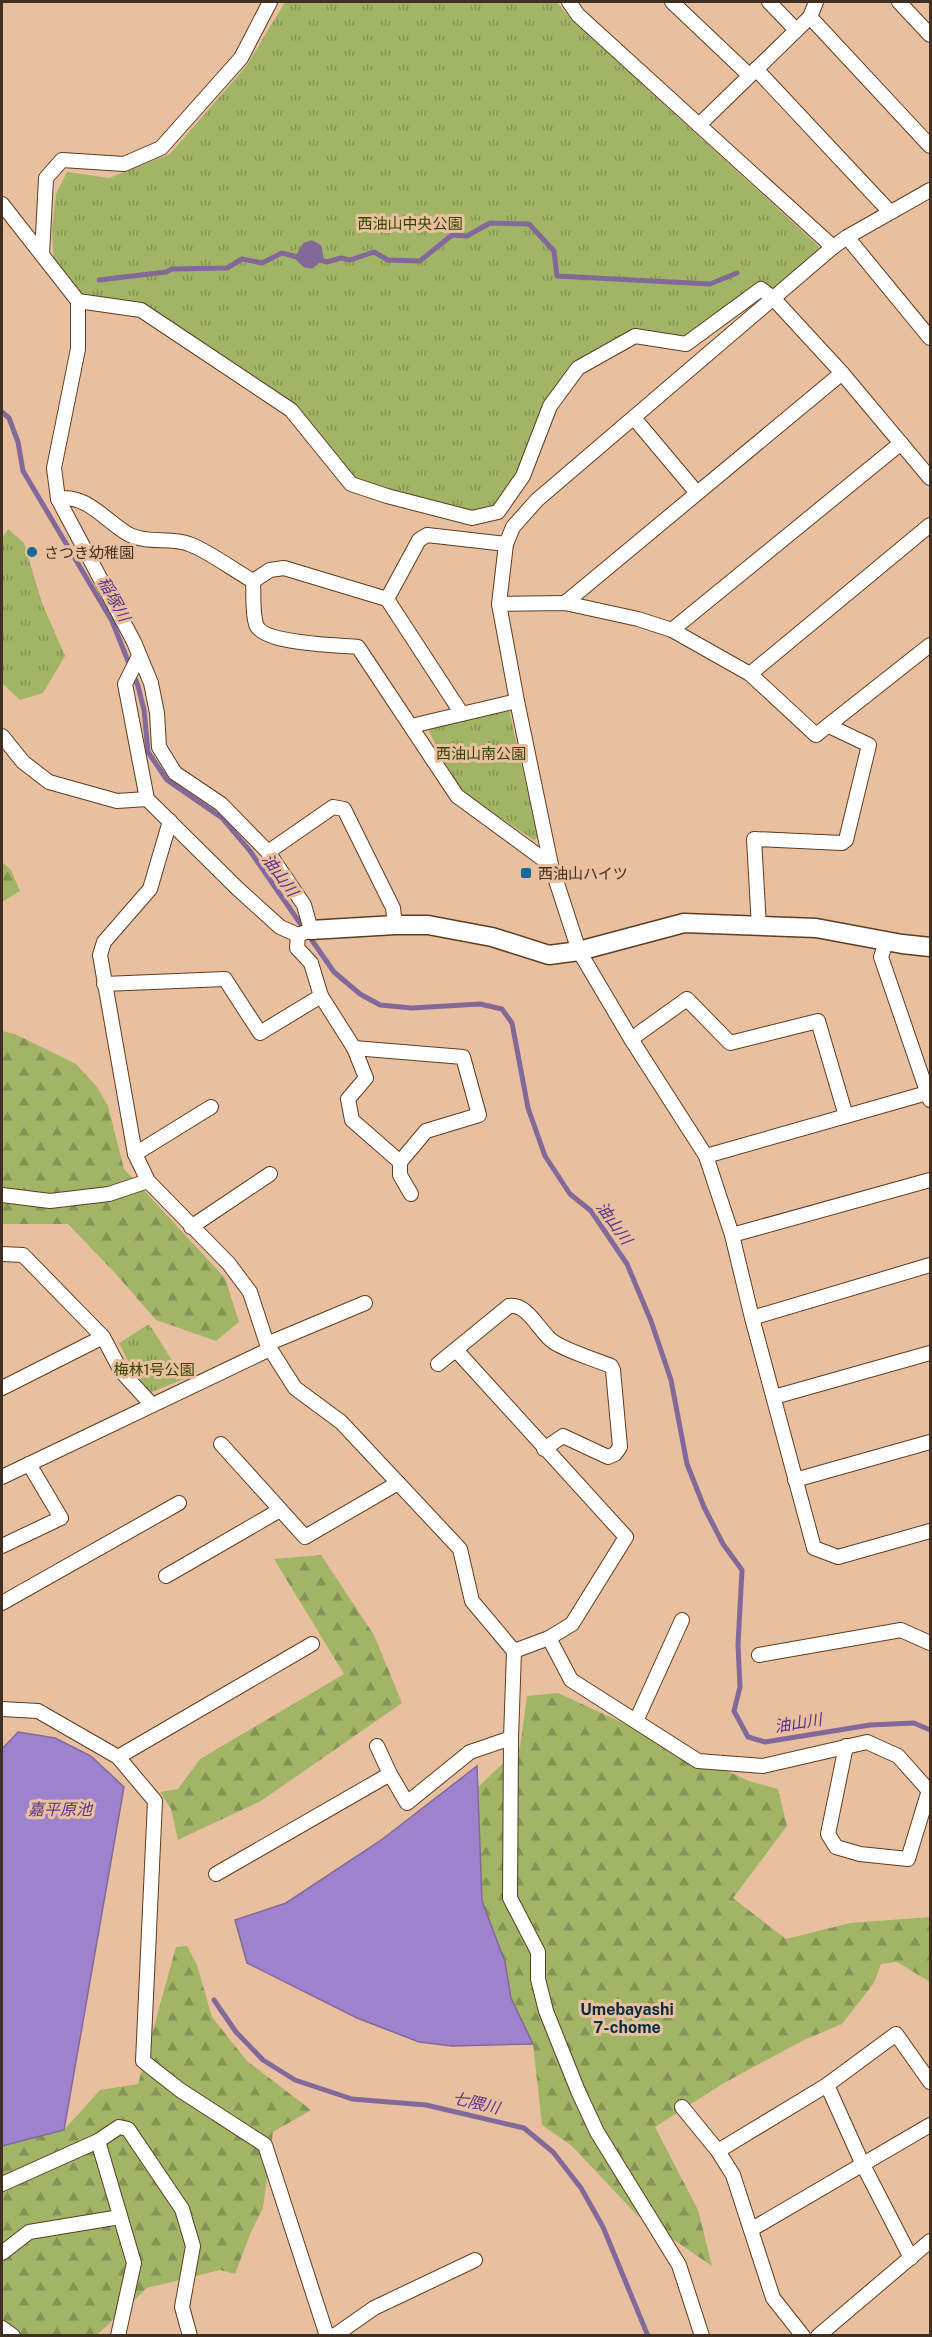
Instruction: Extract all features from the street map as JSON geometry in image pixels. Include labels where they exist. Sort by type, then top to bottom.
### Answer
[{"type":"street","points":[[42,255],[46,178],[62,160],[124,164],[160,148],[240,58],[270,2]]},
{"type":"street","points":[[569,2],[578,15],[833,247]]},
{"type":"street","points":[[672,2],[752,72],[890,212]]},
{"type":"street","points":[[769,2],[796,30]]},
{"type":"street","points":[[699,125],[810,17],[816,2]]},
{"type":"street","points":[[899,2],[930,35]]},
{"type":"street","points":[[810,17],[930,146]]},
{"type":"street","points":[[930,190],[833,247],[537,500],[513,527],[506,544],[499,604],[551,865],[579,951],[631,1040],[706,1156],[732,1235],[814,1548],[838,1557],[930,1531]]},
{"type":"street","points":[[2,204],[78,301],[78,349],[54,468],[58,499],[134,642],[151,683],[157,713],[159,747],[175,773],[221,804],[268,852],[304,905],[304,933],[297,948],[311,963],[321,996],[354,1048],[366,1078],[348,1099],[352,1120],[400,1162]]},
{"type":"street","points":[[847,237],[930,336]]},
{"type":"street","points":[[78,301],[141,310],[291,410],[351,484],[387,496],[472,518],[498,512],[523,476],[550,406],[578,368],[635,336],[686,344],[761,289],[773,298],[842,373],[930,478]]},
{"type":"street","points":[[565,603],[842,373]]},
{"type":"street","points":[[634,418],[698,493]]},
{"type":"street","points":[[672,630],[901,443]]},
{"type":"street","points":[[58,499],[68,497],[81,500],[132,536],[161,542],[188,543],[253,581]]},
{"type":"street","points":[[750,674],[930,525]]},
{"type":"street","points":[[387,599],[419,540],[427,535],[506,544]]},
{"type":"street","points":[[253,581],[270,570],[284,568],[387,599],[462,714]]},
{"type":"street","points":[[253,581],[256,626],[263,634],[278,639],[358,647],[457,796],[551,865]]},
{"type":"street","points":[[499,604],[565,603],[672,630],[750,674],[816,735],[930,645]]},
{"type":"street","points":[[139,656],[125,684],[147,799],[280,927],[304,933],[395,925],[428,925],[492,937],[549,955],[579,951],[684,923],[816,928],[886,942],[930,947]]},
{"type":"street","points":[[411,726],[517,701]]},
{"type":"street","points":[[759,927],[754,838],[842,843],[846,840],[869,745],[829,726]]},
{"type":"street","points":[[2,736],[23,762],[50,782],[117,801],[147,799]]},
{"type":"street","points":[[268,852],[333,807],[344,808],[393,908],[395,925]]},
{"type":"street","points":[[170,821],[150,889],[104,942],[100,955],[135,1154],[147,1181],[229,1264],[250,1292],[268,1346],[295,1388],[341,1422],[460,1549],[472,1601],[514,1651],[510,1898],[538,1952],[538,1979],[546,2011],[578,2091],[597,2132],[679,2265],[702,2336]]},
{"type":"street","points":[[706,1156],[846,1116],[929,1096],[881,957],[886,942]]},
{"type":"street","points":[[104,984],[225,979],[260,1033],[321,996]]},
{"type":"street","points":[[631,1040],[687,999],[730,1043],[818,1021],[846,1116]]},
{"type":"street","points":[[354,1048],[463,1057],[479,1115],[426,1131],[400,1162],[400,1175],[411,1194]]},
{"type":"street","points":[[135,1154],[211,1107]]},
{"type":"street","points":[[191,1227],[270,1174]]},
{"type":"street","points":[[732,1235],[930,1180]]},
{"type":"street","points":[[2,1194],[50,1201],[109,1194],[147,1181]]},
{"type":"street","points":[[2,1254],[23,1255],[103,1337],[122,1371],[152,1405]]},
{"type":"street","points":[[752,1318],[930,1265]]},
{"type":"street","points":[[2,1477],[268,1346],[365,1303]]},
{"type":"street","points":[[438,1364],[509,1306],[514,1305],[525,1311],[552,1341],[611,1366],[621,1447],[608,1458],[562,1436],[544,1449]]},
{"type":"street","points":[[2,1388],[103,1337]]},
{"type":"street","points":[[456,1350],[626,1537],[572,1624],[549,1638],[514,1651]]},
{"type":"street","points":[[774,1397],[930,1353]]},
{"type":"street","points":[[795,1480],[930,1442]]},
{"type":"street","points":[[221,1444],[305,1538],[398,1483]]},
{"type":"street","points":[[2,1546],[61,1518],[29,1464]]},
{"type":"street","points":[[2,1603],[179,1503]]},
{"type":"street","points":[[166,1576],[280,1510]]},
{"type":"street","points":[[636,1721],[682,1620]]},
{"type":"street","points":[[759,1655],[901,1630],[930,1642]]},
{"type":"street","points":[[549,1638],[571,1680],[698,1761],[763,1766],[846,1746],[867,1742],[898,1756],[930,1791],[908,1859],[860,1854],[836,1847],[828,1834],[846,1746]]},
{"type":"street","points":[[118,1757],[312,1644]]},
{"type":"street","points":[[2,1709],[38,1711],[118,1757],[155,1800],[143,2061],[180,2090],[266,2145],[327,2336]]},
{"type":"street","points":[[377,1746],[407,1803],[470,1752],[511,1738]]},
{"type":"street","points":[[216,1874],[390,1774]]},
{"type":"street","points":[[718,2151],[827,2085],[896,2034],[930,2082]]},
{"type":"street","points":[[827,2085],[863,2165],[911,2258]]},
{"type":"street","points":[[682,2108],[718,2151],[733,2175],[774,2298],[803,2336]]},
{"type":"street","points":[[752,2229],[930,2125]]},
{"type":"street","points":[[2,2184],[98,2141],[119,2127],[128,2129],[182,2209],[193,2246],[182,2307],[190,2336]]},
{"type":"street","points":[[98,2141],[134,2263],[118,2336]]},
{"type":"street","points":[[2,2253],[29,2232],[120,2217]]},
{"type":"street","points":[[818,2336],[930,2241]]},
{"type":"street","points":[[334,2336],[374,2308],[475,2260]]},
{"type":"street","points":[[2,2328],[13,2336]]},
{"type":"green space","name":"西油山中央公園","points":[[285,2],[557,2],[571,19],[826,253],[773,298],[761,290],[686,344],[635,336],[578,368],[498,512],[472,518],[351,484],[291,410],[141,310],[78,301],[54,270],[52,229],[56,194],[67,172],[109,178],[170,154],[247,65]]},
{"type":"green space","points":[[8,529],[24,543],[42,603],[65,656],[43,693],[20,700],[2,683],[2,539]]},
{"type":"green space","name":"西油山南公園","points":[[509,710],[538,837],[534,840],[458,790],[427,727]]},
{"type":"green space","points":[[2,862],[11,870],[20,891],[2,902]]},
{"type":"green space","points":[[2,1031],[15,1034],[76,1064],[97,1087],[108,1106],[124,1169],[225,1278],[239,1322],[216,1341],[156,1320],[68,1224],[2,1224]]},
{"type":"green space","name":"梅林1号公園","points":[[149,1324],[184,1379],[145,1395],[119,1343]]},
{"type":"green space","points":[[321,1555],[374,1635],[402,1703],[261,1801],[178,1840],[171,1809],[160,1792],[178,1789],[200,1759],[344,1674],[274,1559]]},
{"type":"green space","points":[[558,1693],[749,1781],[778,1789],[787,1826],[733,1898],[786,1939],[850,1923],[930,1917],[930,1982],[897,1962],[881,1964],[874,1983],[842,2024],[804,2040],[724,2083],[655,2127],[698,2210],[712,2266],[636,2214],[572,2146],[542,2125],[533,2044],[511,1998],[505,1962],[482,1901],[477,1788],[520,1747],[527,1696]]},
{"type":"green space","points":[[187,1946],[197,1965],[212,2017],[247,2061],[311,2110],[273,2132],[263,2208],[235,2274],[220,2270],[147,2288],[97,2335],[2,2336],[2,2146],[64,2130],[100,2090],[138,2084],[176,1947]]},
{"type":"water","name":"嘉平原池","points":[[18,1732],[55,1738],[91,1756],[124,1787],[64,2130],[2,2146],[2,1749]]},
{"type":"water","points":[[477,1766],[482,1901],[505,1962],[511,1998],[533,2044],[452,2046],[419,2042],[357,2018],[247,1963],[235,1920],[286,1903],[380,1841]]},
{"type":"waterway","points":[[319,260],[327,262],[341,258],[350,260],[374,252],[388,260],[420,261],[452,235],[467,236],[490,223],[529,224],[554,251],[557,276],[710,284],[737,273]]},
{"type":"waterway","points":[[99,280],[166,272],[172,269],[227,268],[242,259],[262,263],[282,253],[297,257],[305,265],[312,266],[321,258],[319,247],[312,243],[305,245],[299,255],[303,262],[312,263],[318,258],[317,249],[310,246],[303,250],[303,257],[306,261],[315,258],[314,249],[307,249],[306,256],[312,257],[311,252],[309,254]]},
{"type":"waterway","name":"油山川","points":[[2,412],[9,418],[18,442],[23,471],[112,621],[138,686],[144,710],[148,752],[167,780],[222,818],[250,851],[334,972],[360,994],[380,1005],[412,1008],[480,1004],[502,1009],[512,1023],[528,1108],[545,1156],[570,1194],[591,1211],[627,1264],[651,1321],[671,1380],[687,1464],[704,1507],[723,1544],[742,1570],[738,1645],[740,1687],[734,1711],[748,1737],[765,1742],[870,1725],[914,1723],[930,1730]]},
{"type":"waterway","name":"七隈川","points":[[214,2000],[236,2032],[263,2060],[295,2080],[352,2099],[426,2105],[524,2128],[553,2152],[581,2188],[603,2227],[648,2336]]},
{"type":"place","name":"さつき幼稚園","points":[[32,552]]},
{"type":"place","name":"西油山ハイツ","points":[[526,873]]},
{"type":"district","name":"Umebayashi 7-chome","points":[[627,2018]]},
{"type":"water label","name":"稲塚川","points":[[114,599]]}]
